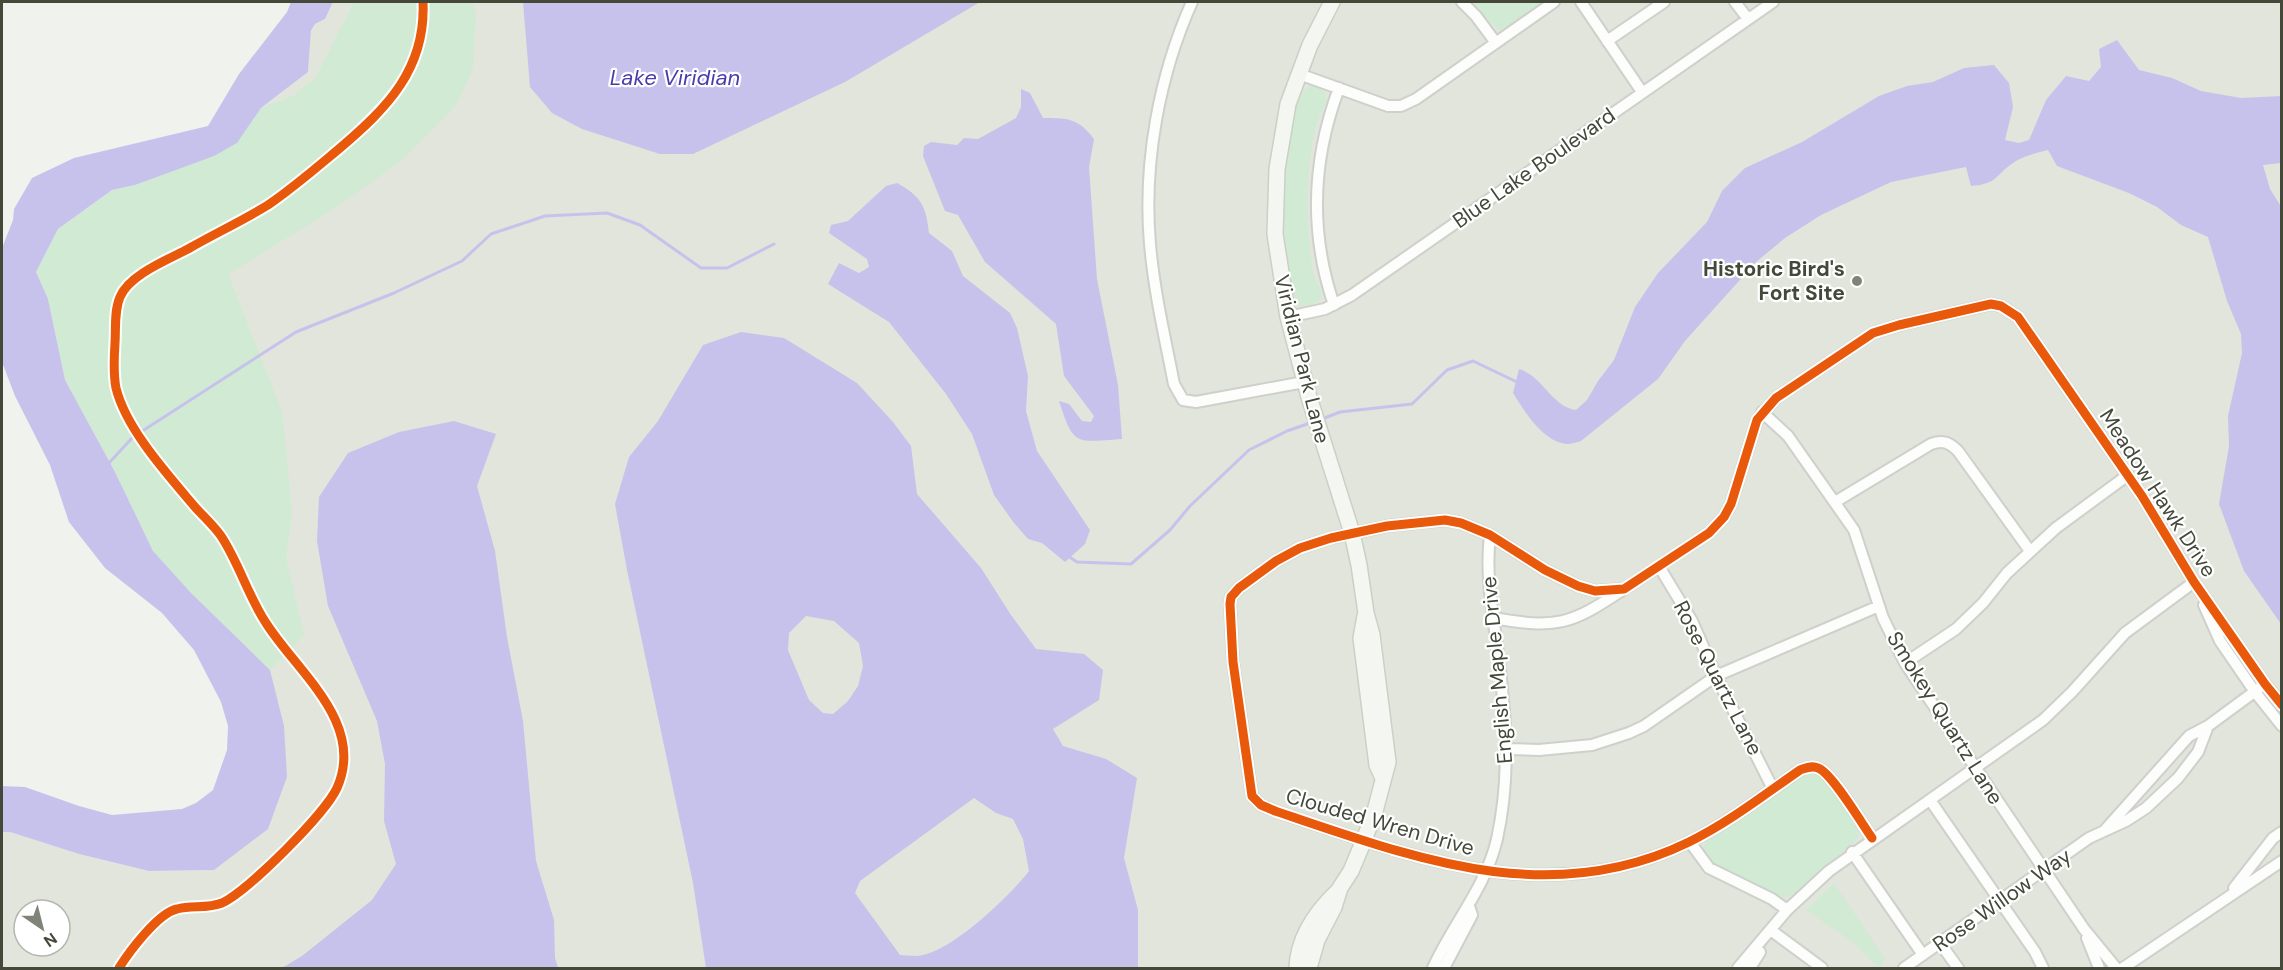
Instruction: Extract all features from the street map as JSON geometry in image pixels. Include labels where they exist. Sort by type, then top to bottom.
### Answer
[{"type":"street","points":[[1192,2],[1174,48],[1164,86],[1154,138],[1150,184],[1149,224],[1152,262],[1174,384],[1183,400],[1196,402],[1304,382]]},
{"type":"street","name":"Viridian Park Lane","points":[[1309,969],[1317,940],[1364,840],[1380,795],[1383,778],[1377,765],[1361,638],[1366,613],[1352,533],[1304,382],[1288,317],[1276,245],[1275,189],[1288,104],[1310,45],[1332,2]]},
{"type":"street","points":[[1462,2],[1476,16],[1496,43]]},
{"type":"street","points":[[1299,74],[1388,106],[1401,105],[1416,99],[1554,2]]},
{"type":"street","points":[[1581,2],[1642,92]]},
{"type":"street","points":[[1608,41],[1664,2]]},
{"type":"street","points":[[1735,2],[1748,19]]},
{"type":"street","name":"Blue Lake Boulevard","points":[[1288,317],[1313,313],[1352,295],[1773,2]]},
{"type":"street","points":[[1334,305],[1327,286],[1319,246],[1315,198],[1324,135],[1339,88]]},
{"type":"street","name":"Meadow Hawk Drive","points":[[1762,412],[1792,386],[1873,333],[1980,305],[2001,306],[2018,317],[2128,475],[2161,525],[2194,582],[2282,705]]},
{"type":"street","points":[[1493,618],[1525,623],[1556,624],[1584,615],[1660,568],[1709,533],[1724,517],[1752,432],[1762,412]]},
{"type":"street","name":"Smokey Quartz Lane","points":[[1762,412],[1788,436],[1854,530],[1890,635],[1905,663],[2084,929],[2116,969]]},
{"type":"street","points":[[1835,502],[1931,444],[1947,442],[1958,451],[2030,551]]},
{"type":"street","points":[[1905,663],[1956,629],[2030,551],[2056,528],[2128,475]]},
{"type":"street","points":[[1352,533],[1387,526],[1445,520],[1461,523],[1490,535],[1545,570],[1578,586],[1595,591],[1624,589]]},
{"type":"street","name":"Clouded Wren Drive","points":[[1352,533],[1314,542],[1300,548],[1250,579],[1231,597],[1229,614],[1233,662],[1252,796],[1261,805],[1444,864],[1541,876],[1582,873],[1640,861],[1690,842],[1800,770],[1810,767],[1818,768],[1828,775],[1872,838]]},
{"type":"street","name":"English Maple Drive","points":[[1433,969],[1449,936],[1469,906],[1487,871],[1497,840],[1503,806],[1508,749],[1488,569],[1490,535]]},
{"type":"street","name":"Rose Quartz Lane","points":[[1660,568],[1692,621],[1716,676],[1773,789]]},
{"type":"street","points":[[1750,969],[1787,910],[1807,890],[1852,852],[1976,769],[2043,720],[2072,692],[2125,633],[2194,582]]},
{"type":"street","name":"Meadow Hawk Drive","points":[[2194,582],[2220,641],[2254,692],[2282,726]]},
{"type":"street","points":[[1508,749],[1539,750],[1592,745],[1629,733],[1644,726],[1716,676],[1879,606]]},
{"type":"street","name":"Rose Willow Way","points":[[2101,834],[2189,736],[2208,726],[2265,684]]},
{"type":"street","name":"Rose Willow Way","points":[[1904,969],[2089,838],[2101,834],[2146,808],[2178,778],[2198,752],[2208,726]]},
{"type":"street","points":[[1930,800],[2035,952],[2043,969]]},
{"type":"street","points":[[2226,898],[2273,838],[2282,832]]},
{"type":"street","points":[[1690,842],[1709,868],[1772,899],[1787,910]]},
{"type":"street","points":[[1852,852],[1923,955]]},
{"type":"street","points":[[2123,969],[2282,861]]},
{"type":"street","name":"Viridian Park Lane","points":[[1297,969],[1299,951],[1312,920],[1323,904],[1340,888]]},
{"type":"street","name":"English Maple Drive","points":[[1444,969],[1472,915],[1469,906]]},
{"type":"street","name":"Smokey Quartz Lane","points":[[2084,929],[2099,969]]},
{"type":"street","points":[[1738,969],[1772,931]]},
{"type":"street","points":[[1772,931],[1822,969]]},
{"type":"street","points":[[1940,943],[1958,969]]},
{"type":"shaded area","points":[[333,2],[2281,2],[2281,968],[2,968],[2,832],[10,832],[79,854],[149,871],[213,870],[268,828],[287,777],[192,594],[153,551],[115,472],[65,380],[48,299],[36,272],[135,185],[214,156],[237,143],[261,108],[308,72],[311,32],[315,24],[325,19]]},
{"type":"green space","points":[[352,2],[472,2],[476,13],[473,68],[457,104],[401,161],[326,214],[228,274],[282,411],[292,512],[286,558],[304,635],[270,670],[192,594],[153,551],[115,472],[65,380],[48,299],[36,272],[58,229],[112,190],[135,185],[237,143],[261,108],[293,96],[316,77]]},
{"type":"green space","points":[[1470,2],[1547,2],[1514,26],[1499,30]]},
{"type":"green space","points":[[1311,85],[1325,92],[1326,103],[1314,135],[1308,179],[1309,243],[1313,273],[1321,299],[1312,305],[1301,306],[1292,291],[1287,265],[1284,193],[1293,123],[1301,98]]},
{"type":"green space","points":[[1808,772],[1823,776],[1858,828],[1859,836],[1855,842],[1788,897],[1783,897],[1713,865],[1703,850],[1705,842]]},
{"type":"green space","points":[[1834,883],[1885,959],[1879,968],[1854,943],[1806,910]]},
{"type":"water","points":[[291,2],[333,2],[325,19],[315,24],[311,31],[308,72],[261,108],[237,143],[214,156],[135,185],[112,190],[58,229],[36,272],[48,299],[65,380],[115,472],[153,551],[192,594],[270,670],[284,726],[287,777],[268,829],[214,870],[149,871],[79,854],[10,832],[2,832],[2,786],[25,787],[112,815],[182,809],[196,803],[213,790],[227,750],[228,726],[221,702],[194,650],[162,613],[105,568],[69,522],[50,465],[15,396],[2,362],[2,248],[13,220],[14,209],[32,178],[74,158],[208,126],[239,74],[287,12]]},
{"type":"water","name":"Lake Viridian","points":[[523,2],[980,2],[845,82],[693,154],[660,154],[582,129],[552,113],[530,87]]},
{"type":"water","points":[[2117,40],[2139,70],[2172,78],[2201,91],[2241,98],[2281,96],[2281,163],[2263,165],[2270,189],[2282,208],[2281,624],[2244,571],[2219,504],[2229,446],[2228,416],[2242,353],[2241,334],[2227,301],[2208,237],[2181,225],[2157,207],[2129,193],[2057,166],[2048,150],[2020,159],[1987,183],[1971,186],[1966,167],[1891,182],[1821,215],[1785,238],[1756,262],[1685,341],[1658,379],[1581,441],[1567,444],[1550,438],[1536,425],[1513,393],[1519,369],[1535,378],[1553,397],[1567,407],[1576,410],[1587,400],[1614,360],[1635,307],[1658,273],[1707,222],[1722,191],[1745,168],[1802,142],[1879,96],[1907,86],[1933,82],[1964,68],[1994,65],[2009,83],[2013,107],[2005,140],[2019,143],[2029,140],[2046,100],[2066,76],[2089,81],[2101,67],[2099,49]]},
{"type":"water","points":[[1021,89],[1030,93],[1043,118],[1059,118],[1077,123],[1094,139],[1089,167],[1097,279],[1118,385],[1122,439],[1094,441],[1078,438],[1073,434],[1059,401],[1069,404],[1082,421],[1091,422],[1094,416],[1064,376],[1056,324],[985,262],[958,215],[945,211],[923,156],[924,146],[931,142],[957,145],[964,138],[978,139],[1016,118],[1021,107]]},
{"type":"water","points":[[897,183],[917,197],[924,209],[929,233],[952,251],[963,276],[1010,313],[1017,328],[1028,376],[1026,411],[1037,451],[1090,530],[1085,544],[1065,562],[1042,543],[1028,539],[1014,523],[994,495],[972,434],[946,394],[889,322],[828,284],[839,263],[859,273],[869,267],[867,259],[829,233],[831,225],[848,221],[886,186]]},
{"type":"water","points":[[741,332],[784,338],[857,383],[893,422],[911,446],[917,494],[981,568],[1036,649],[1084,654],[1103,670],[1099,700],[1053,729],[1063,746],[1106,759],[1137,778],[1124,858],[1138,910],[1138,968],[706,968],[693,883],[615,504],[629,457],[658,421],[703,345]],"holes":[[[806,616],[834,621],[859,643],[863,666],[858,686],[848,701],[833,714],[823,713],[809,700],[788,650],[789,633]],[[974,798],[996,813],[1013,819],[1023,839],[1029,871],[995,907],[950,943],[923,955],[900,955],[855,893],[860,881]]]},
{"type":"water","points":[[454,421],[496,434],[477,486],[495,551],[507,637],[523,721],[536,861],[554,920],[555,958],[558,968],[282,968],[302,956],[372,900],[396,864],[384,821],[385,764],[377,721],[328,606],[317,541],[319,497],[348,453],[399,432]]},
{"type":"waterway","points":[[109,463],[133,437],[296,332],[394,293],[462,261],[491,234],[545,216],[607,213],[640,225],[701,268],[727,268],[774,244]]},
{"type":"waterway","points":[[1322,419],[1340,412],[1412,404],[1447,370],[1473,361],[1519,383]]},
{"type":"waterway","points":[[1068,556],[1077,562],[1131,564],[1170,530],[1190,506],[1249,450],[1287,431],[1313,422]]},
{"type":"cycle path","points":[[119,968],[153,925],[169,912],[222,903],[234,896],[267,868],[302,833],[330,800],[337,788],[344,764],[342,742],[335,720],[324,700],[266,623],[221,536],[161,466],[138,435],[121,404],[114,377],[118,302],[125,289],[140,275],[268,205],[373,118],[388,102],[410,67],[418,47],[423,2]]},
{"type":"cycle path","points":[[1872,838],[1831,779],[1814,767],[1800,770],[1732,817],[1689,842],[1636,862],[1584,873],[1532,875],[1480,870],[1378,845],[1275,811],[1261,805],[1252,796],[1233,662],[1231,597],[1239,588],[1276,561],[1300,548],[1331,538],[1387,526],[1445,520],[1461,523],[1490,535],[1545,570],[1578,586],[1595,591],[1624,589],[1709,533],[1724,517],[1731,504],[1757,420],[1776,398],[1873,333],[1991,304],[2001,306],[2018,317],[2142,496],[2194,582],[2282,705]]},
{"type":"place","name":"Historic Bird's Fort Site","points":[[1857,281]]}]
